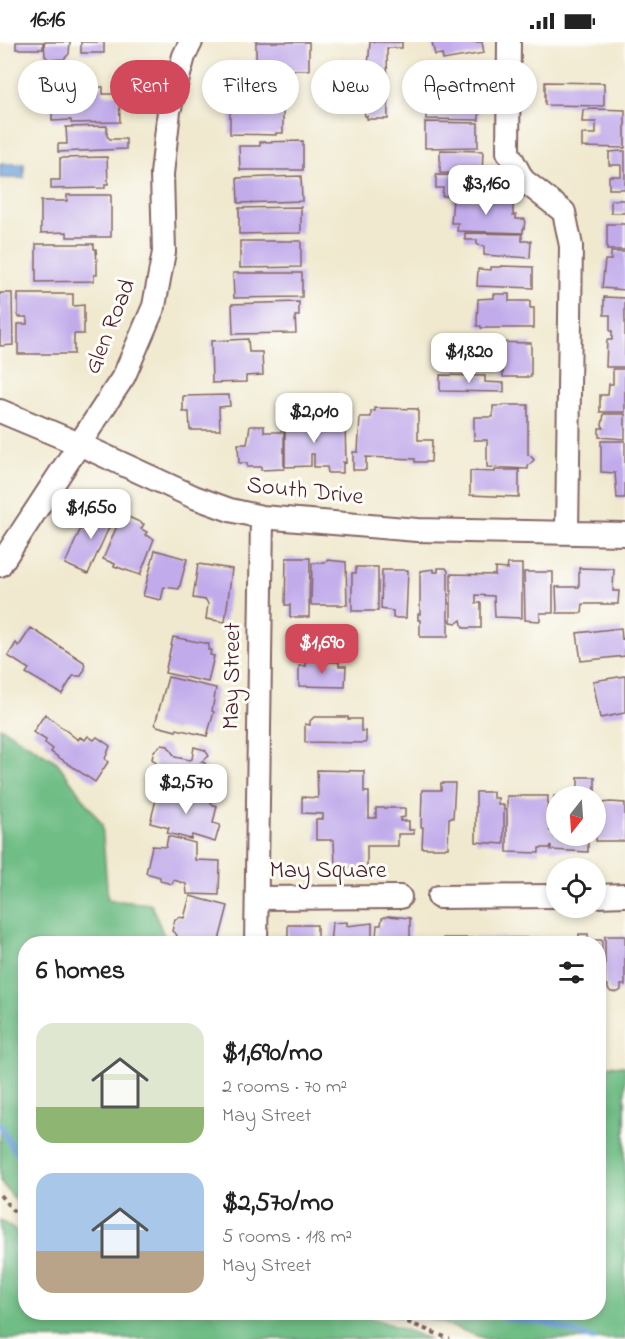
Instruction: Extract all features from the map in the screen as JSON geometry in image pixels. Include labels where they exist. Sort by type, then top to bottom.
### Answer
[{"type":"street","name":"Glen Road","points":[[0,565],[124,376],[154,306],[164,252],[162,174],[169,111],[184,56],[191,42]]},
{"type":"street","points":[[509,42],[508,152],[523,180],[564,213],[571,246],[567,532]]},
{"type":"street","name":"South Drive","points":[[0,411],[79,444],[194,497],[230,510],[262,517],[417,530],[625,534]]},
{"type":"street","name":"May Street","points":[[256,936],[262,517]]},
{"type":"street","points":[[606,896],[625,895]]},
{"type":"street","points":[[439,897],[546,896]]},
{"type":"street","name":"May Square","points":[[256,898],[400,897]]},
{"type":"path","points":[[0,1195],[18,1215]]},
{"type":"path","points":[[402,1320],[450,1339]]},
{"type":"green space","points":[[0,727],[57,762],[102,824],[108,900],[151,904],[164,936],[18,936],[18,1203],[0,1181]]},
{"type":"green space","points":[[606,1065],[625,1066],[625,1339],[486,1339],[433,1320],[606,1320]]},
{"type":"green space","points":[[0,1220],[18,1232],[18,1320],[377,1320],[430,1339],[0,1339]]},
{"type":"water","points":[[0,164],[24,164],[24,178],[0,178]]},
{"type":"building","points":[[16,42],[43,42],[43,49],[16,49]]},
{"type":"building","points":[[44,42],[70,42],[69,54],[64,59],[49,60],[45,56]]},
{"type":"building","points":[[81,42],[104,42],[104,53],[81,53]]},
{"type":"building","points":[[256,42],[309,42],[309,70],[299,70],[299,60],[256,60]]},
{"type":"building","points":[[370,42],[402,42],[402,48],[387,48],[387,60],[369,60]]},
{"type":"building","points":[[432,42],[482,42],[484,53],[443,60],[442,54],[435,55]]},
{"type":"building","points":[[545,82],[604,83],[604,106],[545,105]]},
{"type":"building","points":[[98,87],[103,87],[103,94],[110,94],[110,114],[120,114],[120,122],[52,121],[52,114],[98,114]]},
{"type":"building","points":[[583,110],[625,110],[625,148],[582,147],[582,134],[596,134],[596,122],[582,122]]},
{"type":"building","points":[[230,114],[283,114],[283,133],[276,133],[276,135],[230,134]]},
{"type":"building","points":[[365,114],[388,114],[388,119],[367,119]]},
{"type":"building","points":[[426,114],[479,114],[479,120],[426,119]]},
{"type":"building","points":[[425,122],[478,123],[478,147],[425,148]]},
{"type":"building","points":[[107,126],[107,136],[110,139],[126,139],[126,149],[58,152],[58,144],[67,144],[66,127]]},
{"type":"building","points":[[303,141],[303,170],[240,170],[239,146],[260,146],[260,142]]},
{"type":"building","points":[[440,150],[483,151],[482,174],[440,173]]},
{"type":"building","points":[[625,151],[625,189],[609,189],[609,176],[621,176],[621,165],[609,165],[609,152]]},
{"type":"building","points":[[107,157],[108,184],[105,184],[105,188],[51,189],[51,180],[60,180],[60,158]]},
{"type":"building","points":[[436,175],[485,176],[485,190],[494,190],[493,196],[442,196],[443,188],[436,188]]},
{"type":"building","points":[[301,176],[302,201],[238,203],[237,178]]},
{"type":"building","points":[[67,195],[111,195],[111,237],[67,237],[67,232],[41,233],[41,201],[67,201]]},
{"type":"building","points":[[453,199],[503,200],[503,203],[513,203],[513,215],[516,215],[516,219],[525,219],[523,233],[457,231],[458,223],[451,223]]},
{"type":"building","points":[[611,200],[625,200],[625,213],[611,213]]},
{"type":"building","points":[[301,207],[301,233],[239,234],[239,208]]},
{"type":"building","points":[[607,224],[625,224],[625,250],[607,250]]},
{"type":"building","points":[[465,233],[522,234],[522,241],[531,241],[530,258],[484,255],[484,246],[477,245],[477,240],[465,240]]},
{"type":"building","points":[[240,241],[301,241],[301,267],[240,268]]},
{"type":"building","points":[[36,244],[94,244],[97,275],[94,275],[94,281],[36,282]]},
{"type":"building","points":[[611,252],[625,252],[625,290],[602,288],[605,260],[611,260]]},
{"type":"building","points":[[491,267],[533,267],[533,288],[477,286],[478,269],[491,270]]},
{"type":"building","points":[[233,273],[302,273],[302,297],[234,298]]},
{"type":"building","points":[[0,293],[12,293],[13,345],[0,346]]},
{"type":"building","points":[[18,294],[73,294],[73,306],[84,305],[84,334],[74,334],[74,354],[18,354],[18,324],[27,324],[27,317],[18,317]]},
{"type":"building","points":[[494,294],[509,294],[509,301],[530,301],[530,308],[534,308],[534,328],[481,328],[477,326],[478,299],[494,298]]},
{"type":"building","points":[[604,297],[625,298],[625,367],[606,367],[607,340],[612,340],[612,331],[610,331],[610,315],[604,315]]},
{"type":"building","points":[[299,302],[299,316],[295,316],[296,333],[233,334],[232,304]]},
{"type":"building","points":[[248,339],[249,352],[262,352],[263,375],[246,376],[246,382],[212,383],[211,341]]},
{"type":"building","points":[[493,342],[531,343],[531,377],[503,377],[503,367],[481,366],[481,369],[472,369],[473,347],[493,347]]},
{"type":"building","points":[[613,369],[625,369],[625,412],[600,412],[600,395],[608,395],[609,384],[613,384]]},
{"type":"building","points":[[440,375],[485,376],[485,382],[504,383],[504,392],[440,391]]},
{"type":"building","points":[[229,395],[230,406],[219,407],[220,430],[190,430],[189,412],[183,412],[183,396]]},
{"type":"building","points":[[528,405],[528,455],[534,460],[528,469],[487,467],[487,440],[474,440],[474,417],[493,417],[493,406]]},
{"type":"building","points":[[375,408],[418,409],[418,440],[432,440],[431,462],[366,457],[366,470],[353,470],[353,452],[358,452],[360,417],[371,417],[371,411],[375,411]]},
{"type":"building","points":[[287,414],[310,414],[314,418],[314,442],[315,425],[345,424],[346,463],[343,462],[343,473],[328,473],[327,467],[314,467],[314,454],[311,454],[311,466],[285,467]]},
{"type":"building","points":[[604,414],[625,414],[625,439],[599,437],[599,428],[604,428],[602,425]]},
{"type":"building","points":[[250,426],[264,426],[264,432],[284,432],[284,469],[261,470],[261,467],[247,467],[247,463],[239,463],[238,444],[247,444]]},
{"type":"building","points":[[601,441],[625,441],[625,498],[617,498],[615,473],[601,472]]},
{"type":"building","points":[[495,470],[519,470],[519,497],[470,495],[470,471],[495,472]]},
{"type":"building","points":[[98,504],[116,512],[88,574],[65,564],[81,528],[86,530]]},
{"type":"building","points":[[122,514],[144,524],[141,529],[147,532],[145,535],[154,539],[140,575],[114,566],[115,564],[103,559]]},
{"type":"building","points":[[155,550],[187,559],[179,589],[164,587],[161,600],[143,596]]},
{"type":"building","points":[[286,558],[310,558],[309,617],[290,617],[290,605],[285,605]]},
{"type":"building","points":[[327,560],[346,562],[347,605],[311,605],[312,563],[325,563]]},
{"type":"building","points":[[198,564],[232,569],[225,622],[206,619],[208,604],[206,600],[193,598]]},
{"type":"building","points":[[507,564],[522,564],[522,618],[495,617],[494,596],[476,595],[476,603],[481,603],[481,628],[463,628],[461,620],[457,623],[451,622],[451,574],[495,575],[495,568],[508,569]]},
{"type":"building","points":[[356,567],[378,567],[378,611],[352,611],[352,573],[356,573]]},
{"type":"building","points":[[438,568],[446,568],[448,571],[448,637],[420,637],[418,614],[420,614],[420,571],[434,569],[434,572],[438,572]]},
{"type":"building","points":[[579,568],[614,569],[613,591],[619,591],[618,604],[583,604],[582,613],[557,613],[556,587],[579,587]]},
{"type":"building","points":[[382,570],[408,570],[406,618],[393,618],[393,611],[381,609]]},
{"type":"building","points":[[524,572],[553,572],[553,613],[540,613],[540,621],[525,620]]},
{"type":"building","points":[[31,628],[84,662],[85,669],[81,676],[73,676],[62,694],[26,673],[29,669],[8,656],[16,643],[19,646]]},
{"type":"building","points":[[621,628],[622,639],[625,638],[625,656],[581,661],[577,633]]},
{"type":"building","points":[[293,634],[338,635],[338,639],[348,639],[347,657],[292,655]]},
{"type":"building","points":[[173,637],[209,644],[210,655],[214,656],[208,682],[165,673]]},
{"type":"building","points":[[306,661],[339,662],[339,666],[346,666],[345,687],[299,686],[299,666],[306,666]]},
{"type":"building","points":[[625,676],[625,713],[600,718],[593,681]]},
{"type":"building","points":[[168,677],[216,688],[212,711],[214,712],[207,736],[177,729],[176,731],[155,724]]},
{"type":"building","points":[[45,714],[78,740],[80,737],[85,740],[88,736],[94,740],[97,737],[110,746],[105,759],[108,762],[95,782],[51,752],[53,749],[45,743],[46,740],[33,732]]},
{"type":"building","points":[[314,717],[361,719],[361,731],[366,731],[366,743],[305,742],[305,724],[310,725]]},
{"type":"building","points":[[161,745],[168,746],[175,757],[190,760],[194,747],[205,750],[209,756],[201,762],[205,763],[204,770],[215,773],[211,784],[208,783],[207,788],[197,787],[194,783],[196,781],[188,779],[186,781],[157,772],[154,768],[156,763],[152,759],[154,751]]},
{"type":"building","points":[[317,770],[364,771],[364,792],[369,792],[369,818],[376,818],[376,808],[405,808],[405,817],[400,818],[400,821],[409,821],[409,830],[414,830],[414,834],[398,834],[398,846],[367,846],[367,867],[335,867],[334,840],[316,840],[316,819],[323,819],[323,814],[302,813],[302,797],[318,798]]},
{"type":"building","points":[[578,777],[595,777],[595,786],[578,786]]},
{"type":"building","points":[[441,783],[455,783],[453,818],[449,818],[448,848],[422,848],[422,790],[441,790]]},
{"type":"building","points":[[159,788],[212,798],[211,804],[217,806],[213,823],[220,825],[215,842],[192,835],[191,839],[167,833],[169,828],[150,823]]},
{"type":"building","points":[[476,792],[493,792],[493,798],[498,798],[498,805],[504,805],[504,844],[476,842]]},
{"type":"building","points":[[507,796],[546,796],[546,846],[551,846],[550,848],[539,848],[539,853],[507,852]]},
{"type":"building","points":[[606,803],[625,803],[625,841],[606,841]]},
{"type":"building","points":[[168,836],[195,843],[195,860],[220,861],[219,895],[187,894],[186,884],[174,880],[172,884],[160,881],[160,877],[146,873],[152,846],[166,847]]},
{"type":"building","points":[[551,846],[588,846],[588,852],[551,850]]},
{"type":"building","points":[[190,896],[228,906],[220,936],[177,936],[172,931],[175,919],[184,918]]},
{"type":"building","points":[[388,916],[410,918],[410,936],[376,936],[377,925],[381,925],[382,918]]},
{"type":"building","points":[[347,922],[347,926],[372,923],[372,936],[331,936],[332,923]]},
{"type":"building","points":[[288,925],[317,925],[317,936],[288,936]]},
{"type":"building","points":[[606,936],[625,936],[625,985],[621,985],[621,990],[618,992],[611,992],[606,985]]},
{"type":"waterway","points":[[0,1124],[18,1153]]},
{"type":"waterway","points":[[522,1320],[547,1323],[593,1339]]}]
